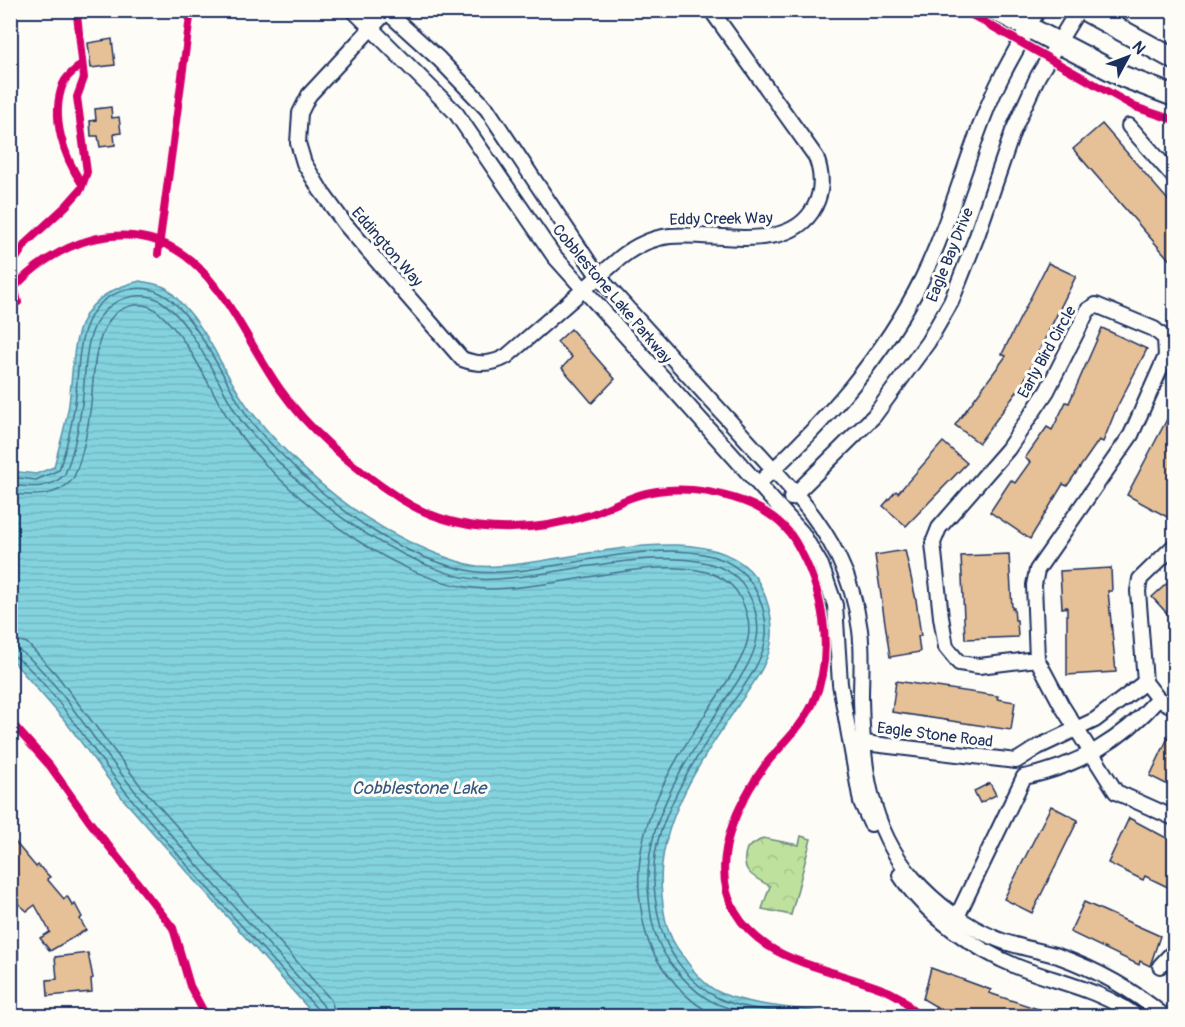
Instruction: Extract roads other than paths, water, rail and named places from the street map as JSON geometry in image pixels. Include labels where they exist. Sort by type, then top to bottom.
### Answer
[{"type":"street","name":"Cobblestone Lake Parkway","points":[[353,10],[456,113],[554,256],[802,532],[821,565],[835,605],[840,684],[856,742]]},
{"type":"street","name":"Eddy Creek Way","points":[[583,290],[629,251],[660,237],[765,237],[783,234],[807,219],[817,203],[821,184],[816,157],[711,10]]},
{"type":"street","points":[[996,10],[1033,19],[1057,43],[1124,77],[1174,96]]},
{"type":"street","name":"Eagle Bay Drive","points":[[781,508],[874,416],[937,326],[951,302],[977,236],[1012,131],[1038,76],[1078,10]]},
{"type":"street","points":[[1084,10],[1174,59]]},
{"type":"street","name":"Cobblestone Lake Parkway","points":[[387,11],[439,59],[487,109],[598,276],[818,520],[842,562],[855,603],[861,632],[856,742],[861,801],[886,854],[911,889],[955,921],[988,952],[1018,967],[1084,988],[1136,1017]]},
{"type":"street","points":[[372,28],[387,11]]},
{"type":"street","name":"Eagle Bay Drive","points":[[759,483],[843,398],[901,316],[922,279],[949,220],[984,115],[1009,60],[1033,19]]},
{"type":"street","name":"Eddington Way","points":[[372,28],[309,95],[298,123],[298,143],[304,163],[345,224],[462,358],[475,363],[488,363],[507,356],[583,290]]},
{"type":"street","points":[[1129,126],[1174,177]]},
{"type":"street","name":"Early Bird Circle","points":[[1037,659],[979,666],[959,663],[952,656],[946,647],[933,543],[939,528],[1008,449],[1047,391],[1088,310],[1096,305],[1154,329],[1165,338],[1166,356],[1131,435],[1037,570],[1034,585],[1037,659],[1116,792],[1174,818]]},
{"type":"street","points":[[1174,546],[1140,579],[1138,618],[1145,682],[1158,699],[1174,707]]},
{"type":"street","points":[[835,605],[855,603]]},
{"type":"street","points":[[1024,777],[1016,761],[1038,747],[1095,720],[1145,682]]},
{"type":"street","points":[[1024,777],[1067,766],[1120,737],[1158,699]]},
{"type":"street","name":"Eagle Stone Road","points":[[856,742],[1016,761]]},
{"type":"street","points":[[955,921],[1024,777]]},
{"type":"street","name":"Cobblestone Lake Parkway","points":[[955,921],[995,939],[1058,957],[1091,970],[1136,995],[1164,1017]]},
{"type":"street","points":[[1160,966],[1174,951]]},
{"type":"street","points":[[10,952],[10,986]]},
{"type":"street","points":[[1084,988],[1091,970]]},
{"type":"water","name":"Cobblestone Lake","points":[[140,281],[166,288],[192,316],[211,343],[244,401],[292,458],[357,512],[406,540],[449,559],[477,566],[544,561],[625,548],[665,545],[702,547],[733,558],[756,578],[770,613],[771,645],[759,673],[695,773],[672,820],[661,870],[665,918],[672,939],[684,958],[698,976],[716,991],[765,1005],[841,1016],[315,1016],[123,799],[66,722],[11,659],[11,471],[36,474],[54,467],[68,412],[73,362],[80,326],[88,311],[100,299],[117,288]]}]
